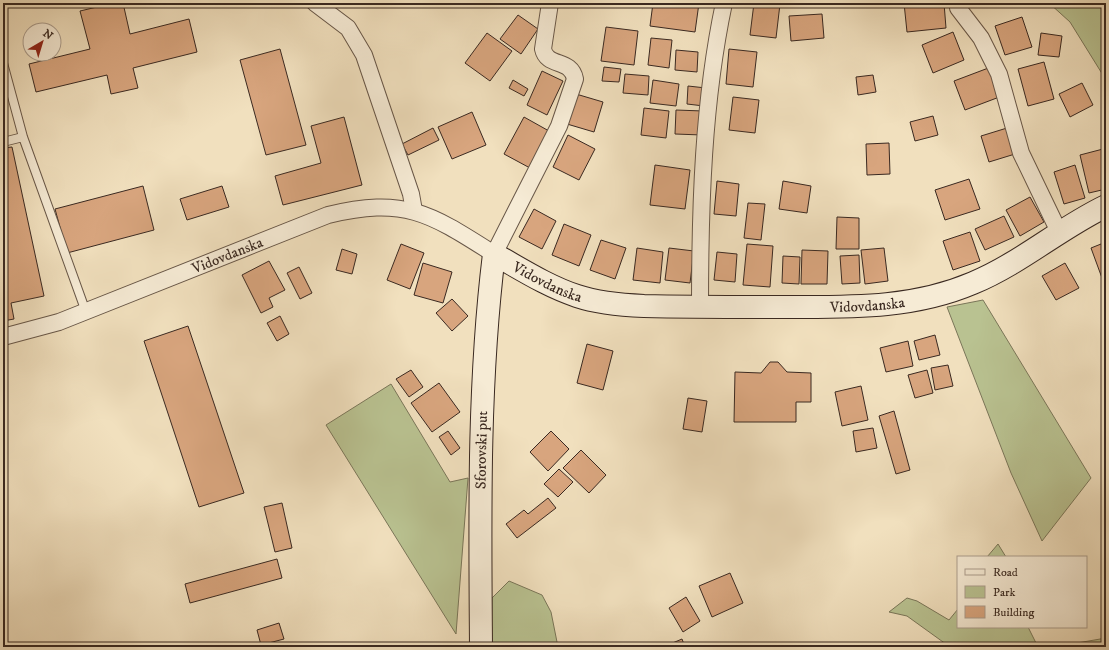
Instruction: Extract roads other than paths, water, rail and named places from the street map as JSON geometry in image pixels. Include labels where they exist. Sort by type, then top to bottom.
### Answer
[{"type":"street","points":[[315,3],[348,28],[364,55],[411,194],[414,211]]},
{"type":"street","points":[[494,254],[559,126],[574,79],[573,72],[570,68],[549,59],[544,55],[543,49],[550,3]]},
{"type":"street","points":[[700,306],[700,228],[708,112],[717,39],[724,3]]},
{"type":"street","points":[[958,8],[981,38],[999,74],[1021,153],[1059,232]]},
{"type":"street","name":"Vidovdanska","points":[[3,337],[59,322],[328,215],[348,210],[384,206],[414,211],[454,229],[494,254],[556,288],[578,296],[608,303],[644,306],[864,307],[902,304],[937,296],[973,283],[1010,265],[1059,232],[1106,206]]},
{"type":"street","name":"Sforovski put","points":[[481,647],[479,492],[488,299],[494,254]]},
{"type":"lane","points":[[3,63],[23,137],[86,312]]},
{"type":"lane","points":[[3,142],[23,137]]}]
